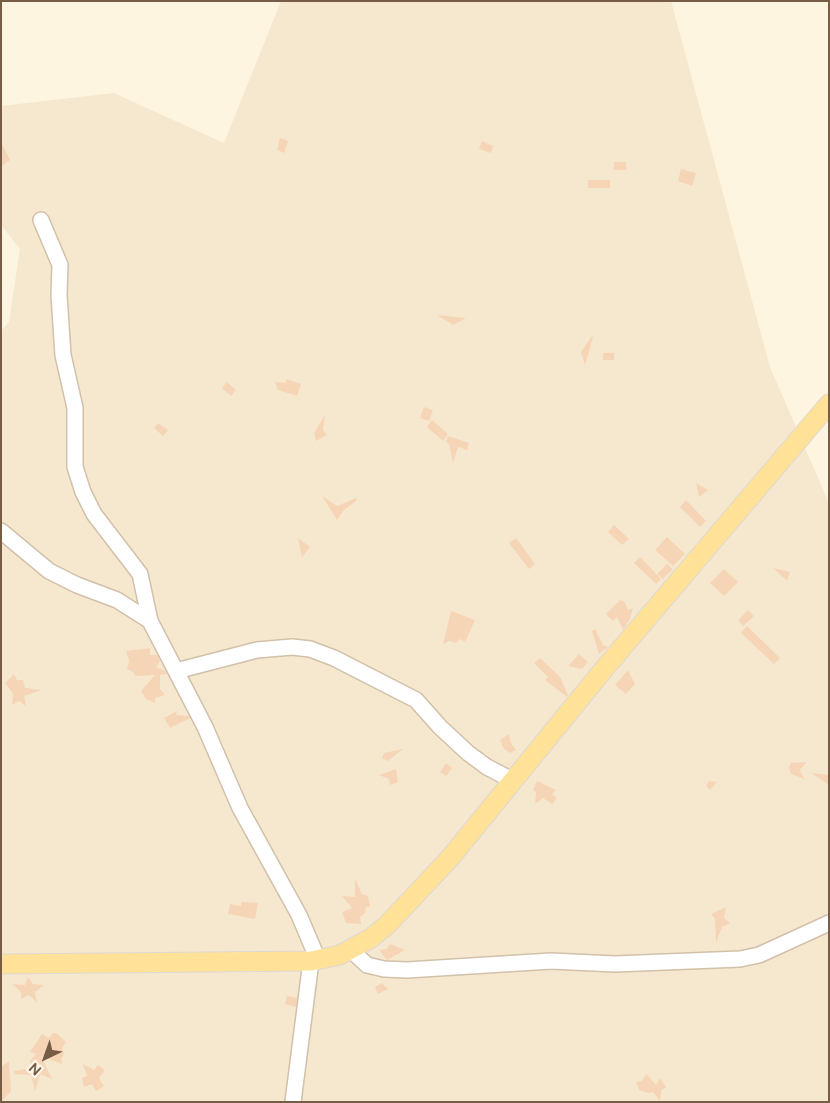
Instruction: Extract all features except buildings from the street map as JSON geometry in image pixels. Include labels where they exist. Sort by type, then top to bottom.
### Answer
[{"type":"main road","points":[[1,964],[314,961],[351,950],[383,929],[450,858],[512,780],[829,404]]},
{"type":"street","points":[[41,220],[60,265],[59,296],[63,355],[75,408],[76,472],[94,514],[140,574],[150,621],[205,727],[240,808],[300,915],[314,961],[293,1102]]},
{"type":"street","points":[[1,531],[49,571],[77,585],[116,600],[150,621]]},
{"type":"street","points":[[176,671],[257,650],[292,647],[310,649],[334,658],[416,700],[440,727],[468,753],[487,767],[512,780]]},
{"type":"street","points":[[351,950],[367,965],[384,969],[408,970],[551,961],[615,964],[740,959],[759,955],[829,924]]},
{"type":"shaded area","points":[[281,1],[671,1],[770,367],[829,503],[829,1102],[1,1102],[1,331],[9,322],[20,249],[1,225],[1,106],[114,93],[224,143]]}]
